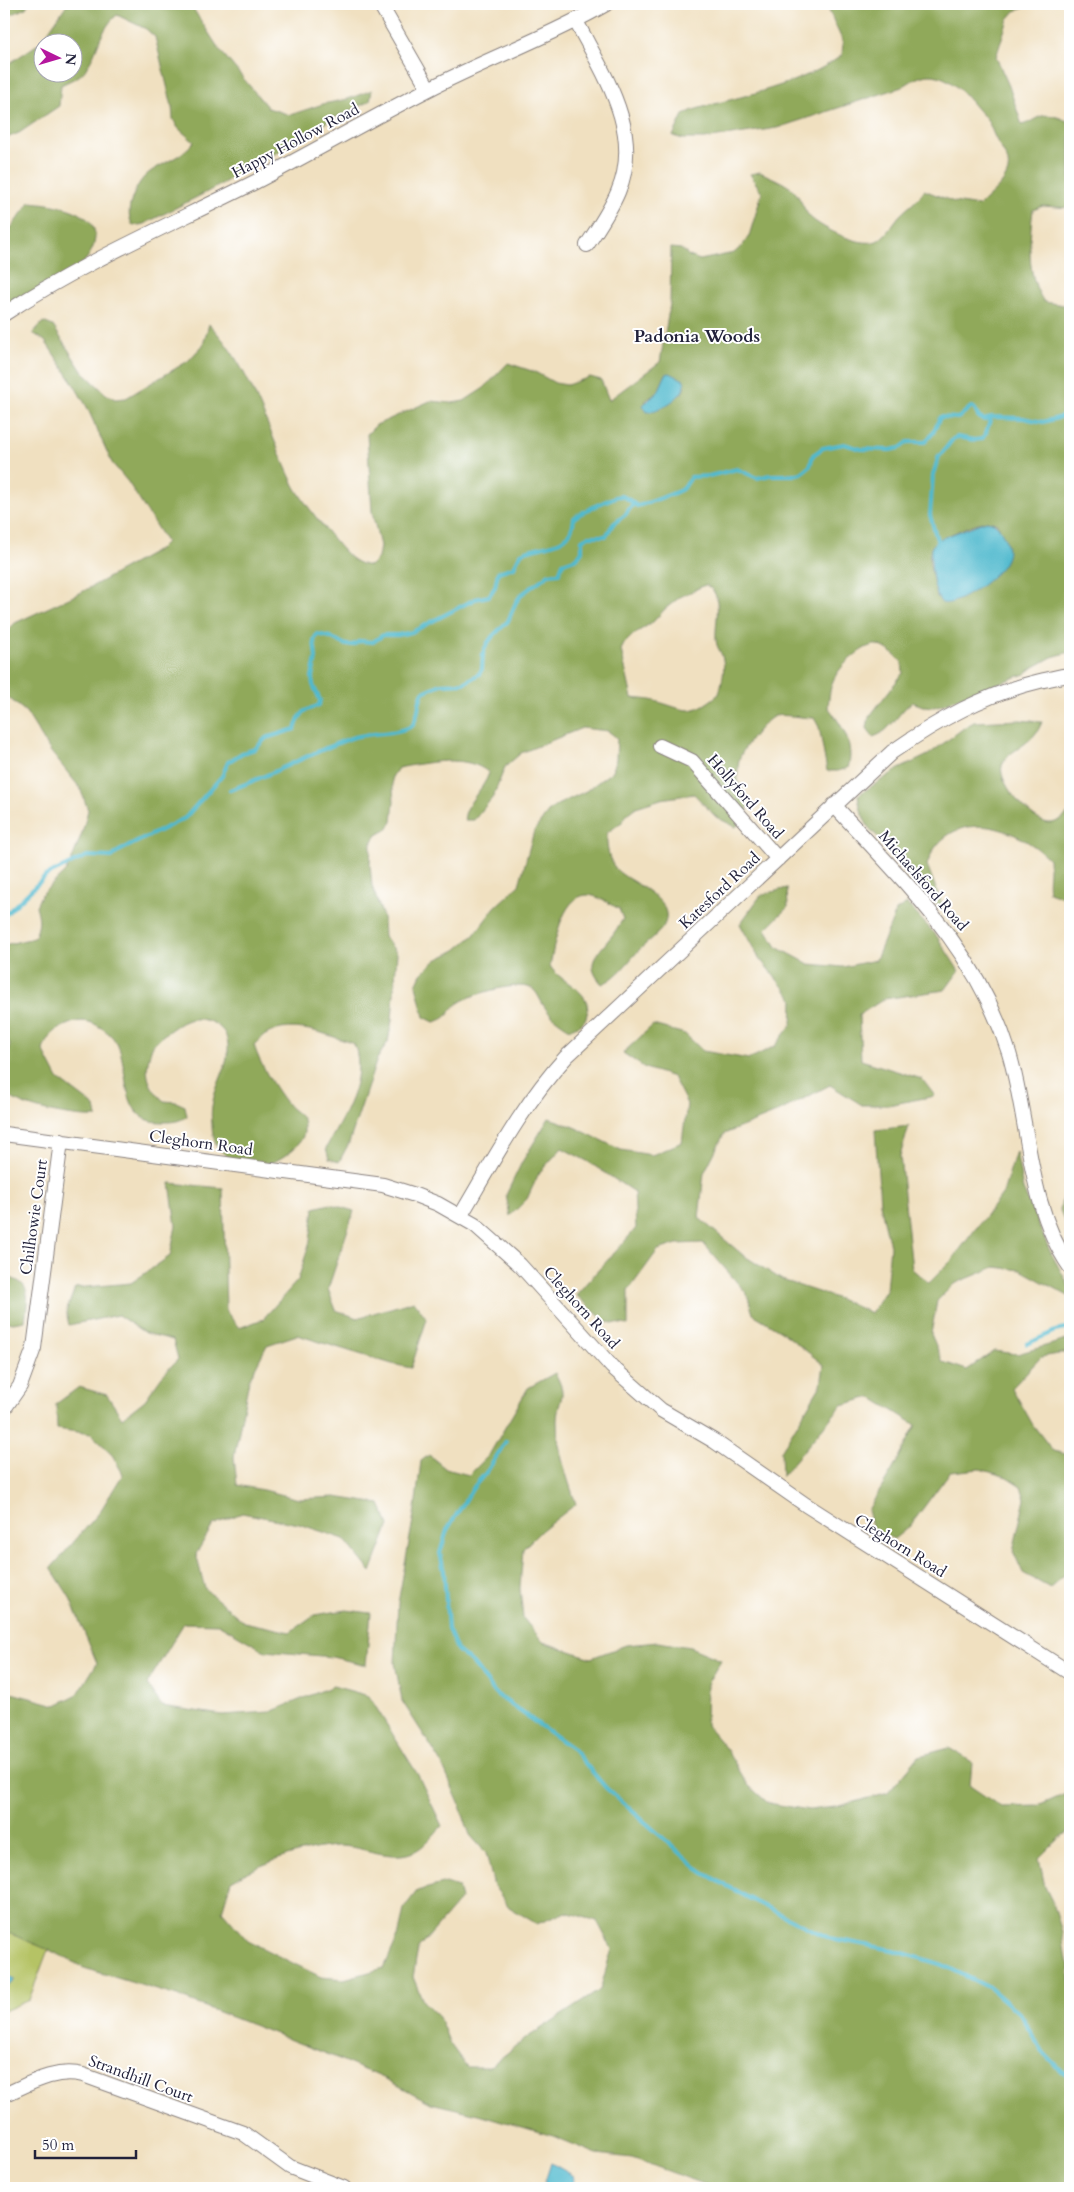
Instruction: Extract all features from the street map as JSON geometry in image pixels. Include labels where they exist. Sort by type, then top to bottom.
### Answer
[{"type":"street","points":[[380,4],[429,89]]},
{"type":"street","name":"Happy Hollow Road","points":[[4,314],[60,279],[255,182],[429,89],[576,21],[606,4]]},
{"type":"street","points":[[576,21],[617,104],[625,126],[627,141],[627,157],[618,192],[587,245]]},
{"type":"street","name":"Katesford Road","points":[[461,1215],[543,1081],[566,1057],[892,752],[954,712],[988,697],[1028,684],[1070,675]]},
{"type":"street","name":"Hollyford Road","points":[[660,746],[692,761],[778,859]]},
{"type":"street","name":"Michaelsford Road","points":[[834,805],[945,928],[984,990],[1009,1053],[1019,1092],[1034,1173],[1046,1218],[1054,1238],[1070,1267]]},
{"type":"street","name":"Cleghorn Road","points":[[4,1134],[383,1185],[415,1195],[461,1215],[496,1242],[520,1265],[612,1367],[661,1410],[714,1441],[806,1505],[1070,1673]]},
{"type":"street","name":"Chilhowie Court","points":[[4,1409],[20,1386],[34,1348],[61,1141]]},
{"type":"street","name":"Strandhill Court","points":[[4,2095],[54,2074],[74,2072],[243,2133],[290,2167],[344,2188]]},
{"type":"green space","points":[[4,4],[28,4],[26,8],[6,17],[4,16]]},
{"type":"green space","points":[[67,4],[192,4],[219,49],[268,108],[290,115],[323,104],[348,99],[372,90],[370,101],[328,121],[305,137],[207,192],[144,224],[133,226],[129,215],[130,207],[133,196],[141,181],[155,168],[178,156],[194,142],[178,128],[173,119],[172,106],[155,37],[146,29],[117,15],[105,30],[82,74],[82,32],[48,32]]},
{"type":"green space","points":[[826,4],[1036,4],[1015,11],[1008,19],[996,57],[1009,86],[1022,125],[1045,115],[1070,122],[1070,208],[1043,206],[1033,210],[1030,258],[1034,281],[1044,302],[1070,306],[1070,652],[1052,657],[1025,674],[944,704],[934,707],[912,702],[885,731],[873,737],[867,728],[869,717],[903,673],[902,662],[881,646],[872,645],[853,656],[842,667],[833,680],[830,692],[828,707],[846,736],[850,751],[848,768],[838,771],[827,771],[819,727],[814,718],[775,716],[765,723],[754,735],[739,760],[738,781],[746,796],[748,806],[746,814],[736,827],[716,817],[694,794],[661,799],[636,807],[628,813],[622,822],[607,833],[611,860],[619,872],[660,901],[665,909],[666,918],[663,927],[613,978],[602,984],[594,971],[594,960],[623,919],[619,909],[595,896],[587,895],[578,898],[571,904],[560,924],[550,966],[581,993],[588,1006],[585,1020],[578,1026],[570,1029],[549,1013],[534,990],[519,986],[497,989],[466,999],[456,1005],[447,1016],[434,1022],[424,1017],[416,985],[421,974],[436,960],[456,950],[474,935],[495,907],[519,885],[534,831],[548,812],[557,805],[586,791],[613,771],[616,759],[617,738],[608,731],[582,728],[521,753],[505,767],[493,797],[474,820],[464,820],[465,813],[489,773],[480,767],[458,761],[433,762],[398,768],[392,777],[394,801],[392,822],[386,830],[377,835],[371,844],[370,865],[372,886],[383,917],[384,937],[397,953],[392,1020],[388,1042],[377,1059],[349,1143],[339,1162],[329,1159],[326,1148],[346,1111],[356,1085],[357,1058],[354,1044],[315,1031],[289,1028],[276,1030],[264,1036],[254,1045],[263,1068],[277,1091],[303,1120],[304,1131],[298,1145],[285,1156],[262,1167],[244,1167],[234,1162],[220,1150],[215,1141],[212,1129],[212,1107],[224,1069],[228,1044],[226,1036],[220,1027],[204,1020],[188,1020],[176,1026],[156,1041],[149,1055],[147,1070],[153,1089],[164,1101],[176,1102],[185,1106],[187,1116],[181,1119],[173,1122],[162,1122],[149,1120],[139,1115],[129,1095],[117,1044],[105,1030],[88,1022],[80,1021],[60,1028],[50,1037],[43,1050],[58,1079],[95,1107],[97,1117],[46,1111],[19,1102],[10,1096],[5,1090],[4,1085],[4,1073],[10,1044],[4,1034],[4,945],[34,938],[39,922],[36,906],[41,895],[65,872],[71,862],[88,810],[80,788],[51,752],[26,712],[4,694],[4,634],[15,623],[80,593],[158,550],[166,542],[128,482],[112,463],[87,407],[70,378],[45,341],[33,333],[43,322],[53,326],[82,371],[106,394],[115,399],[126,398],[188,361],[203,345],[209,324],[224,341],[248,380],[298,492],[346,554],[356,562],[370,566],[378,558],[380,546],[372,512],[367,434],[376,425],[430,401],[452,403],[464,401],[484,388],[508,363],[535,372],[555,383],[567,385],[590,377],[601,380],[609,400],[660,362],[670,304],[671,248],[681,249],[689,256],[700,260],[734,253],[749,236],[762,193],[750,174],[760,172],[784,183],[794,191],[807,213],[816,222],[844,237],[865,242],[873,242],[883,237],[900,215],[924,190],[954,202],[979,206],[996,190],[1004,181],[1009,167],[1007,158],[988,121],[957,87],[944,78],[937,76],[922,76],[902,87],[777,128],[705,139],[683,139],[673,136],[683,115],[693,110],[790,82],[809,74],[842,55],[843,42]],"holes":[[[666,374],[685,387],[682,393],[659,409],[645,401],[658,392]],[[987,521],[996,523],[999,527],[997,572],[986,580],[937,597],[930,567],[931,551],[942,539],[974,524]],[[705,585],[712,589],[717,603],[717,645],[724,665],[719,694],[709,702],[688,710],[652,700],[632,698],[621,650],[634,634],[653,622],[680,597]]]},
{"type":"green space","points":[[32,48],[32,82],[67,82],[61,85],[59,106],[19,133],[4,139],[4,67]]},
{"type":"green space","points":[[30,202],[63,207],[84,216],[91,223],[95,233],[94,244],[87,258],[69,275],[4,310],[4,237]]},
{"type":"green space","points":[[1020,720],[1042,722],[1032,737],[1004,761],[1002,773],[1005,782],[1018,802],[1035,817],[1044,822],[1051,823],[1070,812],[1070,892],[1060,896],[1049,892],[1049,859],[1023,839],[1008,832],[976,826],[961,829],[947,836],[930,856],[927,865],[943,907],[925,896],[918,889],[883,843],[869,828],[859,803],[858,795],[897,770],[928,755],[974,722]]},
{"type":"green space","points":[[787,888],[788,907],[766,929],[777,947],[809,964],[843,967],[876,960],[896,911],[907,904],[936,935],[959,971],[945,990],[884,999],[859,1015],[861,1060],[922,1079],[935,1096],[888,1105],[862,1105],[830,1085],[774,1114],[724,1134],[704,1173],[699,1218],[743,1255],[782,1280],[839,1299],[871,1313],[886,1290],[890,1246],[880,1204],[875,1130],[909,1126],[900,1156],[912,1269],[929,1283],[951,1261],[1003,1193],[1016,1151],[1023,1189],[1050,1251],[1070,1288],[1070,1297],[1021,1270],[995,1267],[954,1284],[937,1301],[931,1334],[943,1362],[967,1370],[994,1351],[1017,1354],[1070,1339],[1070,1352],[1041,1357],[1012,1388],[1033,1425],[1053,1451],[1070,1455],[1070,1571],[1050,1588],[1023,1573],[1013,1551],[1025,1499],[1021,1486],[1007,1477],[980,1469],[950,1472],[910,1526],[894,1539],[873,1530],[868,1510],[893,1469],[916,1425],[871,1397],[842,1405],[782,1476],[781,1451],[821,1385],[824,1365],[781,1331],[753,1314],[747,1294],[703,1243],[677,1244],[658,1250],[628,1291],[628,1325],[606,1322],[576,1295],[636,1228],[634,1192],[587,1161],[562,1148],[539,1173],[527,1199],[510,1216],[506,1195],[522,1162],[549,1118],[572,1126],[621,1150],[652,1155],[682,1142],[687,1104],[673,1077],[645,1068],[623,1053],[653,1025],[685,1034],[703,1051],[749,1059],[775,1046],[792,1024],[793,999],[759,958],[740,924],[761,895]]},
{"type":"green space","points":[[170,1183],[223,1188],[226,1311],[239,1328],[263,1319],[298,1280],[310,1241],[314,1208],[330,1204],[354,1211],[328,1289],[336,1310],[357,1318],[414,1301],[427,1319],[411,1368],[297,1335],[267,1345],[249,1380],[234,1457],[237,1485],[299,1499],[335,1497],[380,1504],[389,1525],[371,1572],[344,1539],[299,1524],[242,1513],[213,1525],[196,1554],[205,1589],[244,1622],[290,1632],[314,1615],[346,1610],[371,1613],[366,1665],[332,1657],[265,1651],[218,1624],[184,1623],[147,1684],[162,1706],[222,1715],[270,1712],[333,1686],[369,1696],[418,1775],[442,1826],[424,1845],[408,1854],[388,1855],[347,1846],[309,1850],[256,1868],[231,1881],[222,1911],[248,1941],[321,1977],[344,1979],[384,1968],[399,1934],[404,1908],[417,1891],[446,1883],[458,1887],[461,1899],[418,1949],[413,1977],[423,2001],[439,2017],[450,2044],[467,2067],[489,2067],[528,2037],[600,1990],[612,1949],[597,1921],[566,1912],[537,1924],[509,1907],[494,1886],[486,1853],[470,1835],[459,1803],[441,1762],[402,1701],[395,1663],[398,1603],[415,1509],[421,1461],[429,1455],[446,1469],[469,1475],[489,1455],[528,1388],[555,1373],[562,1393],[557,1432],[563,1463],[576,1504],[542,1530],[523,1549],[520,1588],[523,1618],[543,1642],[591,1658],[626,1645],[658,1642],[690,1647],[721,1660],[707,1684],[706,1725],[727,1750],[748,1785],[768,1803],[809,1810],[835,1807],[888,1793],[919,1756],[949,1748],[972,1762],[970,1786],[1001,1807],[1038,1806],[1070,1792],[1070,1831],[1060,1837],[1039,1858],[1045,1887],[1053,1903],[1062,1932],[1066,1960],[1070,1965],[1070,2188],[715,2188],[632,2158],[597,2154],[553,2136],[478,2114],[431,2103],[388,2080],[327,2054],[177,1996],[84,1968],[58,1954],[4,1931],[4,1691],[56,1705],[78,1694],[97,1663],[69,1596],[51,1568],[99,1513],[123,1474],[111,1453],[91,1434],[57,1429],[56,1404],[79,1387],[107,1395],[122,1418],[145,1400],[162,1376],[178,1359],[173,1340],[145,1333],[118,1315],[69,1325],[66,1312],[75,1288],[131,1283],[170,1256],[176,1226]]},
{"type":"green space","points":[[1070,1194],[1070,1236],[1060,1210],[1062,1199]]},
{"type":"green space","points":[[4,1277],[20,1282],[24,1286],[27,1298],[25,1321],[13,1323],[4,1321]]},
{"type":"green space","points":[[4,1929],[49,1947],[29,2000],[4,2011]]},
{"type":"water","points":[[670,373],[684,380],[682,391],[666,405],[647,412],[643,405],[658,392],[666,374]]},
{"type":"water","points":[[986,521],[997,525],[1005,538],[1008,551],[1007,558],[995,574],[977,589],[958,600],[942,603],[934,585],[931,548],[937,540]]},
{"type":"water","points":[[4,1972],[14,1981],[4,1989]]},
{"type":"water","points":[[551,2163],[574,2176],[574,2181],[580,2188],[543,2188]]},
{"type":"waterway","points":[[4,916],[47,875],[87,856],[112,857],[119,851],[185,818],[222,776],[228,762],[242,753],[255,749],[266,738],[295,729],[299,718],[305,711],[319,705],[320,700],[313,685],[312,677],[316,658],[314,640],[317,634],[330,637],[346,645],[353,645],[360,641],[373,642],[383,635],[398,635],[412,632],[475,599],[489,596],[495,587],[498,572],[514,567],[521,553],[562,540],[572,528],[574,518],[589,509],[620,496],[625,497],[637,506],[681,490],[691,477],[709,476],[737,469],[757,478],[770,475],[793,475],[801,473],[810,466],[813,455],[823,448],[844,444],[861,449],[890,450],[900,448],[908,442],[925,442],[933,433],[940,417],[958,418],[971,407],[974,408],[979,418],[985,420],[991,417],[1023,418],[1043,422],[1058,418],[1070,411]]},
{"type":"waterway","points":[[937,540],[930,515],[933,475],[938,458],[953,439],[957,437],[974,440],[982,439],[991,417]]},
{"type":"waterway","points":[[230,790],[351,738],[398,731],[412,726],[423,692],[441,684],[464,683],[479,674],[482,669],[483,653],[487,644],[508,621],[516,602],[522,594],[549,574],[559,573],[563,563],[577,558],[582,551],[582,540],[589,536],[606,536],[613,524],[625,515],[633,504]]},
{"type":"waterway","points":[[1027,1344],[1055,1331],[1070,1328]]},
{"type":"waterway","points":[[506,1441],[488,1470],[473,1488],[447,1530],[440,1553],[444,1571],[448,1629],[457,1650],[473,1664],[496,1694],[573,1749],[606,1788],[702,1872],[756,1902],[829,1938],[893,1950],[943,1965],[990,1988],[1019,2013],[1042,2051],[1061,2071],[1070,2076]]},
{"type":"district","name":"Padonia Woods","points":[[697,336]]}]
